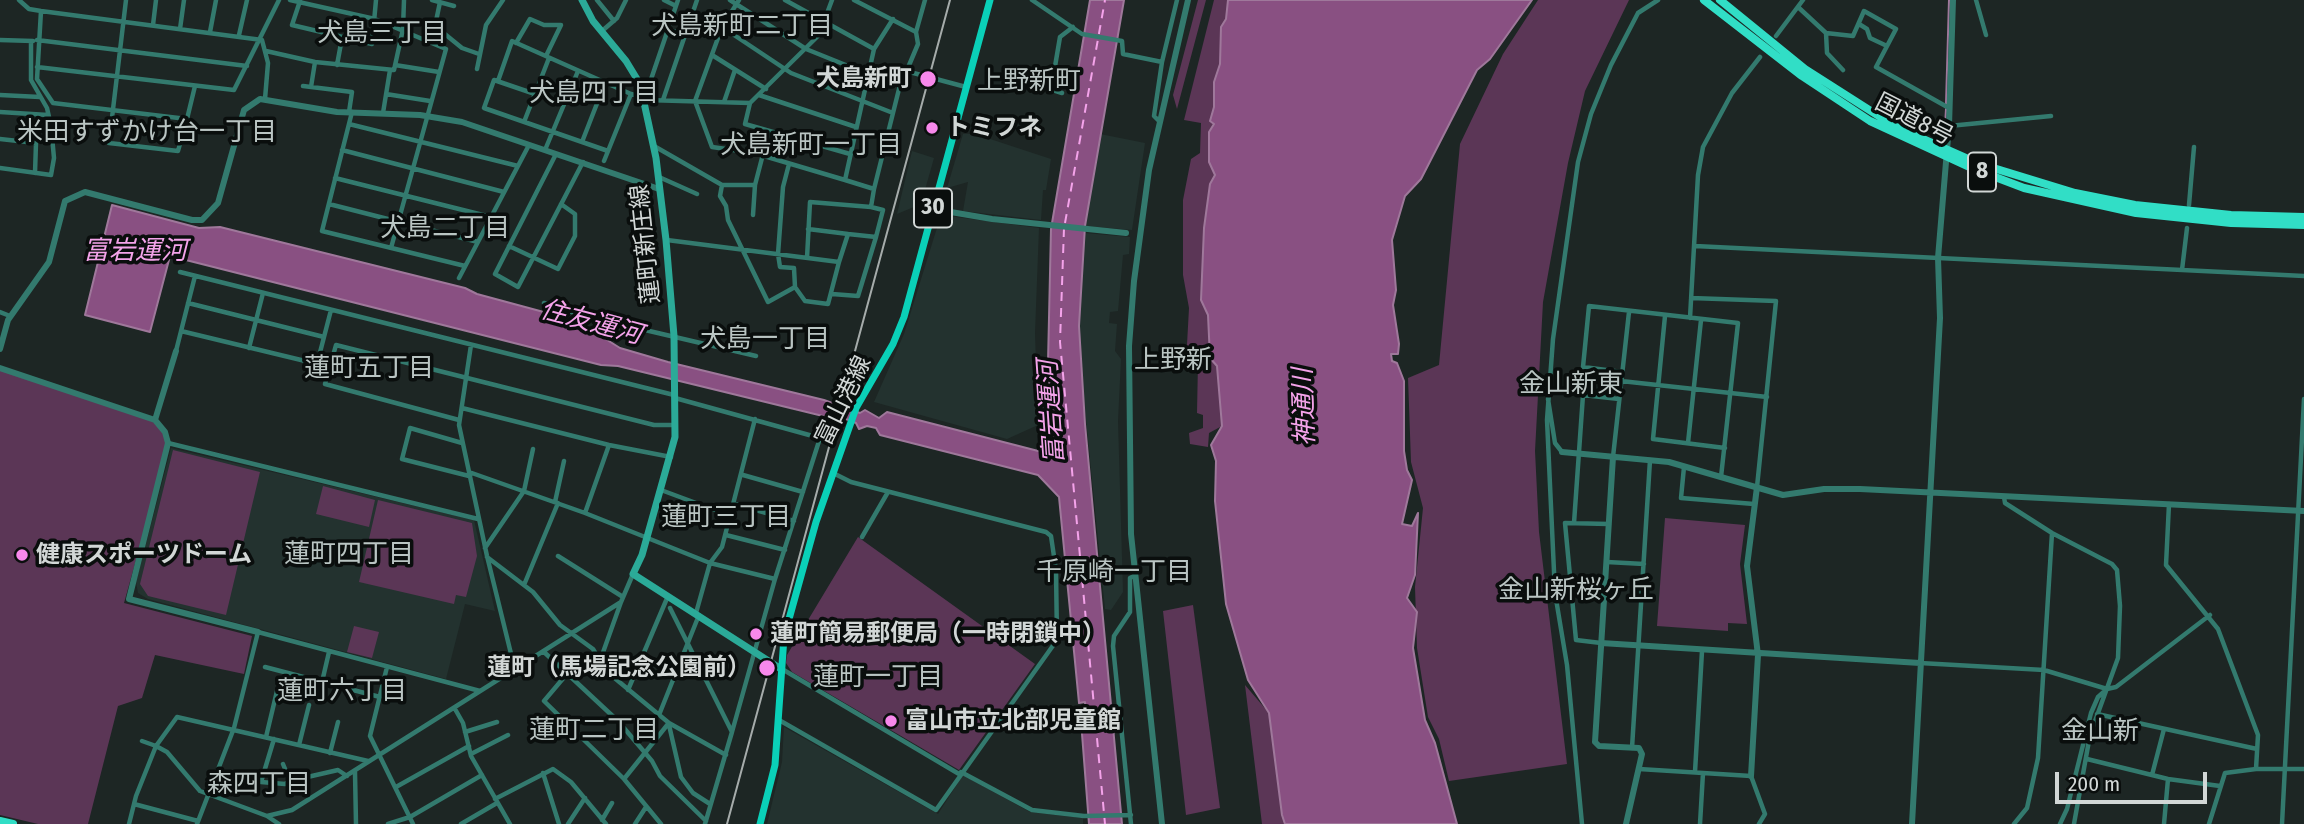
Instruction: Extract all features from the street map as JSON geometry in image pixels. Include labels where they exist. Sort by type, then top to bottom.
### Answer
[{"type":"highway","name":"国道8号","points":[[1704,0],[1834,98],[1902,138],[2026,180],[2136,205],[2231,215],[2304,217]]},
{"type":"highway","name":"国道8号","points":[[1720,0],[1805,69],[1898,128],[1947,154],[2024,188],[2136,213],[2231,223],[2304,225]]},
{"type":"highway","points":[[0,821],[13,824]]},
{"type":"main road","name":"富山港線","points":[[760,824],[775,765],[784,637],[832,472],[849,426],[856,408],[899,330],[990,0]]},
{"type":"main road","name":"蓮町新庄線","points":[[581,1],[601,32],[637,76],[645,99],[654,146],[666,240],[674,336],[675,425],[671,457],[633,574]]},
{"type":"main road","points":[[633,574],[781,668]]},
{"type":"street","points":[[19,0],[29,9],[41,11],[262,40]]},
{"type":"street","points":[[126,0],[109,143],[178,151],[195,86]]},
{"type":"street","points":[[153,25],[156,0]]},
{"type":"street","points":[[180,29],[184,0]]},
{"type":"street","points":[[210,32],[216,0]]},
{"type":"street","points":[[239,35],[247,0]]},
{"type":"street","points":[[37,67],[234,90],[262,40],[279,0]]},
{"type":"street","points":[[290,0],[375,19],[446,50],[425,116],[391,248]]},
{"type":"street","points":[[300,1],[292,25],[372,44],[376,0]]},
{"type":"street","points":[[266,51],[315,62],[394,70],[403,29],[404,0]]},
{"type":"street","points":[[432,0],[454,6]]},
{"type":"street","points":[[477,69],[486,25],[503,0]]},
{"type":"street","points":[[597,0],[614,21]]},
{"type":"street","points":[[601,32],[614,21],[626,0]]},
{"type":"street","points":[[664,0],[676,6]]},
{"type":"street","points":[[645,99],[678,0]]},
{"type":"street","points":[[663,100],[697,0]]},
{"type":"street","points":[[730,0],[738,2],[806,49],[868,74]]},
{"type":"street","points":[[785,0],[874,49]]},
{"type":"street","points":[[832,0],[819,35],[750,103],[745,124],[850,154]]},
{"type":"street","points":[[854,0],[916,32]]},
{"type":"street","points":[[871,208],[893,113],[918,44],[916,32],[924,2],[916,0]]},
{"type":"street","points":[[1032,0],[1082,34],[1122,41],[1123,54],[1162,62]]},
{"type":"street","points":[[1158,121],[1153,116],[1162,62],[1177,0]]},
{"type":"street","points":[[1162,824],[1134,576],[1128,453],[1129,346],[1143,209],[1158,121],[1188,0]]},
{"type":"street","points":[[1583,824],[1567,665],[1555,593],[1548,398],[1558,293],[1578,162],[1591,114],[1617,52],[1638,13],[1658,0]]},
{"type":"street","points":[[1776,36],[1803,0]]},
{"type":"street","points":[[1912,824],[1940,318],[1938,258],[1949,126],[1953,0]]},
{"type":"street","points":[[1976,0],[1986,35]]},
{"type":"street","points":[[440,2],[435,26],[462,48],[479,54]]},
{"type":"street","points":[[738,2],[722,27],[695,102],[712,148],[762,156],[874,189]]},
{"type":"street","points":[[1798,7],[1826,33],[1853,36],[1864,12],[1896,29],[1876,67],[1950,108]]},
{"type":"street","points":[[0,168],[51,175],[54,158],[48,115],[32,80],[41,11]]},
{"type":"street","points":[[516,43],[530,19],[544,25],[561,25],[524,122]]},
{"type":"street","points":[[845,180],[874,49],[893,19]]},
{"type":"street","points":[[1859,24],[1867,29],[1870,38],[1887,46]]},
{"type":"street","points":[[722,27],[786,69],[893,113]]},
{"type":"street","points":[[1051,90],[1060,37],[1073,27]]},
{"type":"street","points":[[668,29],[685,35]]},
{"type":"street","points":[[1826,33],[1827,53],[1843,70]]},
{"type":"street","points":[[337,65],[342,38]]},
{"type":"street","points":[[0,40],[35,41],[247,66]]},
{"type":"street","points":[[262,40],[268,63],[265,99]]},
{"type":"street","points":[[35,41],[37,79],[53,103],[187,119]]},
{"type":"street","points":[[498,81],[512,41],[645,99],[750,103]]},
{"type":"street","points":[[712,55],[766,89]]},
{"type":"street","points":[[1690,318],[1698,174],[1703,147],[1732,93],[1760,57]]},
{"type":"street","points":[[311,88],[315,62]]},
{"type":"street","points":[[396,65],[439,72]]},
{"type":"street","points":[[724,102],[735,69]]},
{"type":"street","points":[[383,113],[390,70]]},
{"type":"street","points":[[545,150],[578,71]]},
{"type":"street","points":[[906,71],[966,87]]},
{"type":"street","points":[[535,94],[494,79],[484,108],[608,151]]},
{"type":"street","points":[[1022,80],[1062,93]]},
{"type":"street","points":[[582,142],[605,83]]},
{"type":"street","points":[[303,86],[352,92],[349,124],[322,231],[465,266]]},
{"type":"street","points":[[386,94],[430,101]]},
{"type":"street","points":[[604,161],[631,94]]},
{"type":"street","points":[[0,95],[41,97]]},
{"type":"street","points":[[759,95],[856,127]]},
{"type":"street","points":[[0,349],[10,316],[50,262],[62,210],[71,195],[85,192],[192,220],[202,220],[218,203],[244,110],[250,103],[265,99],[350,112],[425,116],[462,122],[659,189]]},
{"type":"street","points":[[0,112],[48,115]]},
{"type":"street","points":[[1949,126],[2051,116]]},
{"type":"street","points":[[349,124],[518,166]]},
{"type":"street","points":[[753,215],[755,185],[769,131]]},
{"type":"street","points":[[0,139],[36,143],[35,173]]},
{"type":"street","points":[[459,278],[529,144]]},
{"type":"street","points":[[654,146],[722,185],[755,185]]},
{"type":"street","points":[[2189,205],[2194,147]]},
{"type":"street","points":[[342,150],[504,192]]},
{"type":"street","points":[[556,153],[495,274],[518,287],[583,162]]},
{"type":"street","points":[[789,164],[783,187],[778,254],[780,267],[794,268],[795,287],[805,301],[828,304],[848,234]]},
{"type":"street","points":[[658,176],[697,194]]},
{"type":"street","points":[[335,178],[491,216]]},
{"type":"street","points":[[722,185],[720,195],[741,251],[768,302],[795,287]]},
{"type":"street","points":[[807,258],[810,202],[883,210],[858,296],[832,294]]},
{"type":"street","points":[[329,204],[478,242]]},
{"type":"street","points":[[509,246],[558,269],[575,236],[575,214],[561,204]]},
{"type":"street","points":[[933,209],[1126,233]]},
{"type":"street","points":[[2182,270],[2187,228]]},
{"type":"street","points":[[808,229],[876,237]]},
{"type":"street","points":[[666,240],[839,262]]},
{"type":"street","points":[[1695,246],[2304,276]]},
{"type":"street","points":[[180,271],[674,395],[820,438],[775,579],[705,822]]},
{"type":"street","points":[[155,420],[195,276]]},
{"type":"street","points":[[249,348],[263,293]]},
{"type":"street","points":[[1691,298],[1776,301],[1747,566],[1758,654],[1751,776],[1765,814],[1759,824]]},
{"type":"street","points":[[188,303],[324,337]]},
{"type":"street","points":[[544,303],[756,356]]},
{"type":"street","points":[[1622,372],[1583,367],[1589,306],[1738,323],[1721,477]]},
{"type":"street","points":[[317,364],[331,310]]},
{"type":"street","points":[[0,312],[10,316]]},
{"type":"street","points":[[1626,824],[1642,754],[1639,748],[1599,746],[1595,742],[1613,457],[1629,312]]},
{"type":"street","points":[[1665,316],[1653,439],[1726,448]]},
{"type":"street","points":[[1688,443],[1701,320]]},
{"type":"street","points":[[181,331],[330,367]]},
{"type":"street","points":[[459,421],[325,384],[335,345],[654,425],[675,425]]},
{"type":"street","points":[[471,345],[459,421],[486,556],[515,670]]},
{"type":"street","points":[[0,368],[155,420],[165,432],[168,443],[129,598],[481,691]]},
{"type":"street","points":[[1621,381],[1767,397]]},
{"type":"street","points":[[1574,523],[1583,395],[1619,399]]},
{"type":"street","points":[[1548,398],[1555,443],[1562,452],[1650,460],[1783,495],[1835,488],[2301,511]]},
{"type":"street","points":[[2282,824],[2301,511],[2304,399]]},
{"type":"street","points":[[462,408],[609,445],[671,457]]},
{"type":"street","points":[[659,715],[698,614],[710,563],[722,547],[726,535],[755,419]]},
{"type":"street","points":[[463,443],[410,428],[402,459],[468,474],[524,491],[710,563],[775,579]]},
{"type":"street","points":[[168,443],[478,519]]},
{"type":"street","points":[[585,513],[609,445]]},
{"type":"street","points":[[485,548],[524,491],[533,449]]},
{"type":"street","points":[[1632,748],[1650,460]]},
{"type":"street","points":[[524,585],[557,503],[564,461]]},
{"type":"street","points":[[1684,467],[1681,498],[1755,504]]},
{"type":"street","points":[[778,720],[936,810],[1057,640],[1056,570],[1051,536],[1046,532],[851,482],[832,472]]},
{"type":"street","points":[[743,475],[803,492]]},
{"type":"street","points":[[661,490],[731,516]]},
{"type":"street","points":[[862,537],[888,492]]},
{"type":"street","points":[[2004,497],[2005,503],[2052,533],[2112,564],[2117,570],[2120,634],[2118,658],[2097,714],[2074,824]]},
{"type":"street","points":[[735,504],[794,521]]},
{"type":"street","points":[[2169,504],[2166,565],[2210,615],[2218,629],[2258,735],[2256,769]]},
{"type":"street","points":[[1609,524],[1565,523],[1576,640],[1702,651],[2044,670],[2107,689]]},
{"type":"street","points":[[2014,824],[2027,808],[2037,767],[2052,533]]},
{"type":"street","points":[[726,535],[785,550]]},
{"type":"street","points":[[486,556],[524,585],[560,625],[601,659],[606,671],[628,690],[669,723],[726,755]]},
{"type":"street","points":[[558,556],[622,600]]},
{"type":"street","points":[[1607,562],[1644,564]]},
{"type":"street","points":[[601,659],[633,574]]},
{"type":"street","points":[[1131,824],[1113,646],[1114,636],[1130,612],[1130,578],[1134,576]]},
{"type":"street","points":[[628,690],[668,596]]},
{"type":"street","points":[[267,816],[292,810],[573,634],[622,600]]},
{"type":"street","points":[[670,608],[732,732]]},
{"type":"street","points":[[2060,824],[2067,809],[2091,713],[2098,697],[2107,689],[2116,687],[2210,615]]},
{"type":"street","points":[[134,804],[198,822],[234,728],[258,632]]},
{"type":"street","points":[[1695,772],[1702,651]]},
{"type":"street","points":[[322,682],[330,652]]},
{"type":"street","points":[[544,652],[618,721],[646,753],[660,776],[705,822]]},
{"type":"street","points":[[265,667],[380,697]]},
{"type":"street","points":[[387,667],[370,736],[413,824]]},
{"type":"street","points":[[781,668],[960,773],[1031,810],[1084,816],[1131,815]]},
{"type":"street","points":[[566,675],[544,701],[624,779],[661,824]]},
{"type":"street","points":[[266,737],[277,691]]},
{"type":"street","points":[[299,745],[309,705]]},
{"type":"street","points":[[455,709],[471,754],[510,824]]},
{"type":"street","points":[[2097,714],[2257,749]]},
{"type":"street","points":[[129,824],[156,747],[177,717],[369,761]]},
{"type":"street","points":[[330,753],[338,722]]},
{"type":"street","points":[[465,732],[497,722]]},
{"type":"street","points":[[624,779],[669,723]]},
{"type":"street","points":[[669,723],[681,777],[693,793],[710,804]]},
{"type":"street","points":[[2152,775],[2164,729]]},
{"type":"street","points":[[471,754],[508,735]]},
{"type":"street","points":[[274,739],[261,782],[285,784],[338,770],[347,776]]},
{"type":"street","points":[[142,741],[167,752],[200,791],[267,816],[279,824]]},
{"type":"street","points":[[396,787],[469,746]]},
{"type":"street","points":[[2087,759],[2168,779],[2220,786]]},
{"type":"street","points":[[283,764],[290,781]]},
{"type":"street","points":[[461,824],[553,769],[559,771],[585,798],[604,822],[612,803]]},
{"type":"street","points":[[1639,769],[1751,776]]},
{"type":"street","points":[[2209,824],[2225,773],[2256,769],[2304,769]]},
{"type":"street","points":[[355,771],[356,824]]},
{"type":"street","points":[[543,773],[559,824]]},
{"type":"street","points":[[1700,824],[1703,773]]},
{"type":"street","points":[[388,824],[410,817],[482,775]]},
{"type":"street","points":[[2164,824],[2168,779]]},
{"type":"street","points":[[568,824],[585,798]]},
{"type":"street","points":[[635,824],[646,807]]},
{"type":"shaded area","points":[[1198,0],[1206,0],[1177,109],[1173,95]]},
{"type":"shaded area","points":[[1214,0],[1228,0],[1226,19],[1221,27],[1220,64],[1214,82],[1214,124],[1209,132],[1209,162],[1215,175],[1210,184],[1204,228],[1201,300],[1208,315],[1217,366],[1222,426],[1209,433],[1208,447],[1190,444],[1189,433],[1203,428],[1203,415],[1197,413],[1198,362],[1186,363],[1189,308],[1183,275],[1183,200],[1191,159],[1200,153],[1201,123],[1184,120]]},
{"type":"shaded area","points":[[1538,0],[1629,0],[1585,91],[1568,163],[1543,302],[1535,451],[1539,532],[1567,764],[1449,781],[1439,739],[1428,717],[1417,648],[1415,587],[1423,508],[1411,462],[1408,378],[1439,365],[1460,144],[1503,54]]},
{"type":"shaded area","points":[[963,134],[975,134],[1051,159],[1046,190],[1043,190],[1041,220],[963,211],[968,182],[947,188]]},
{"type":"shaded area","points":[[1100,134],[1145,143],[1132,230],[1085,226]]},
{"type":"shaded area","points":[[912,151],[934,158],[921,204],[897,214]]},
{"type":"shaded area","points":[[941,215],[1039,228],[1035,333],[1038,425],[1007,439],[874,402],[904,334]]},
{"type":"shaded area","points":[[1085,233],[1130,237],[1129,254],[1123,255],[1118,311],[1110,312],[1109,323],[1117,324],[1115,351],[1121,359],[1118,421],[1123,592],[1111,610],[1105,609],[1080,360],[1079,288]]},
{"type":"shaded area","points":[[0,368],[146,416],[165,432],[166,452],[124,603],[252,636],[244,674],[155,655],[142,698],[118,706],[88,824],[38,824],[0,815]]},
{"type":"shaded area","points":[[171,448],[474,520],[495,611],[465,604],[446,679],[148,599],[138,593],[136,582]]},
{"type":"shaded area","points":[[173,450],[260,472],[226,615],[148,596],[140,584]]},
{"type":"shaded area","points":[[323,486],[375,500],[369,527],[316,514]]},
{"type":"shaded area","points":[[378,500],[472,523],[477,556],[466,597],[456,595],[454,604],[359,582]]},
{"type":"shaded area","points":[[1665,518],[1745,525],[1740,564],[1747,624],[1728,623],[1728,631],[1657,626]]},
{"type":"shaded area","points":[[858,537],[1035,664],[959,770],[792,672],[786,663],[787,655]]},
{"type":"shaded area","points":[[1193,605],[1220,808],[1186,815],[1163,611]]},
{"type":"shaded area","points":[[354,626],[379,632],[372,658],[347,652]]},
{"type":"shaded area","points":[[1245,685],[1269,713],[1285,824],[1262,824]]},
{"type":"shaded area","points":[[784,727],[938,814],[963,775],[1030,812],[1083,818],[1083,824],[767,824],[782,762]]},
{"type":"water","name":"富岩運河","points":[[1090,0],[1124,0],[1085,226],[1079,326],[1085,424],[1122,824],[1089,824],[1081,721],[1086,720],[1085,702],[1079,703],[1059,497],[1038,475],[880,435],[876,428],[867,426],[859,429],[856,423],[846,419],[829,415],[827,417],[618,366],[601,365],[170,256],[150,332],[85,315],[112,205],[199,228],[220,227],[465,288],[477,294],[577,321],[620,348],[668,362],[824,400],[860,413],[865,410],[879,418],[887,412],[1046,453],[1052,450],[1053,444],[1048,362],[1051,229]]},
{"type":"water","name":"神通川","points":[[1228,0],[1532,0],[1490,59],[1477,70],[1421,179],[1405,196],[1392,240],[1396,290],[1393,305],[1399,344],[1398,354],[1391,354],[1392,361],[1397,363],[1404,381],[1404,451],[1407,470],[1412,480],[1402,524],[1412,526],[1418,513],[1415,575],[1407,598],[1417,612],[1413,648],[1425,720],[1435,743],[1457,824],[1285,824],[1282,815],[1269,713],[1248,680],[1226,604],[1215,501],[1216,461],[1211,445],[1222,426],[1217,366],[1210,358],[1208,315],[1201,300],[1204,228],[1210,184],[1215,175],[1209,162],[1209,132],[1214,124],[1210,121],[1214,107],[1214,82],[1220,64],[1221,27],[1226,19]]},
{"type":"waterway","points":[[1946,104],[1949,0]]},
{"type":"waterway","points":[[1945,126],[1946,109]]},
{"type":"ferry route","points":[[1065,223],[1105,0]]},
{"type":"ferry route","points":[[1064,228],[1060,342],[1105,824]]},
{"type":"tram line","points":[[727,824],[950,0]]},
{"type":"place","name":"犬島新町","points":[[928,79]]},
{"type":"place","name":"トミフネ","points":[[932,128]]},
{"type":"place","name":"健康スポーツドーム","points":[[22,555]]},
{"type":"place","name":"蓮町簡易郵便局（一時閉鎖中）","points":[[756,634]]},
{"type":"place","name":"蓮町（馬場記念公園前）","points":[[767,668]]},
{"type":"place","name":"富山市立北部児童館","points":[[891,721]]},
{"type":"district","name":"犬島新町二丁目","points":[[742,27]]},
{"type":"district","name":"犬島三丁目","points":[[382,34]]},
{"type":"district","name":"上野新町","points":[[1029,82]]},
{"type":"district","name":"犬島四丁目","points":[[594,94]]},
{"type":"district","name":"米田すずかけ台一丁目","points":[[147,133]]},
{"type":"district","name":"犬島新町一丁目","points":[[811,146]]},
{"type":"district","name":"犬島二丁目","points":[[445,229]]},
{"type":"district","name":"犬島一丁目","points":[[765,340]]},
{"type":"district","name":"上野新","points":[[1173,361]]},
{"type":"district","name":"蓮町五丁目","points":[[369,369]]},
{"type":"district","name":"金山新東","points":[[1571,385]]},
{"type":"district","name":"蓮町三丁目","points":[[726,518]]},
{"type":"district","name":"蓮町四丁目","points":[[349,555]]},
{"type":"district","name":"千原崎一丁目","points":[[1114,573]]},
{"type":"district","name":"金山新桜ヶ丘","points":[[1576,591]]},
{"type":"district","name":"蓮町一丁目","points":[[878,678]]},
{"type":"district","name":"蓮町六丁目","points":[[342,692]]},
{"type":"district","name":"蓮町二丁目","points":[[594,731]]},
{"type":"district","name":"金山新","points":[[2100,732]]},
{"type":"district","name":"森四丁目","points":[[259,785]]},
{"type":"water label","name":"住友運河","points":[[591,323]]}]
